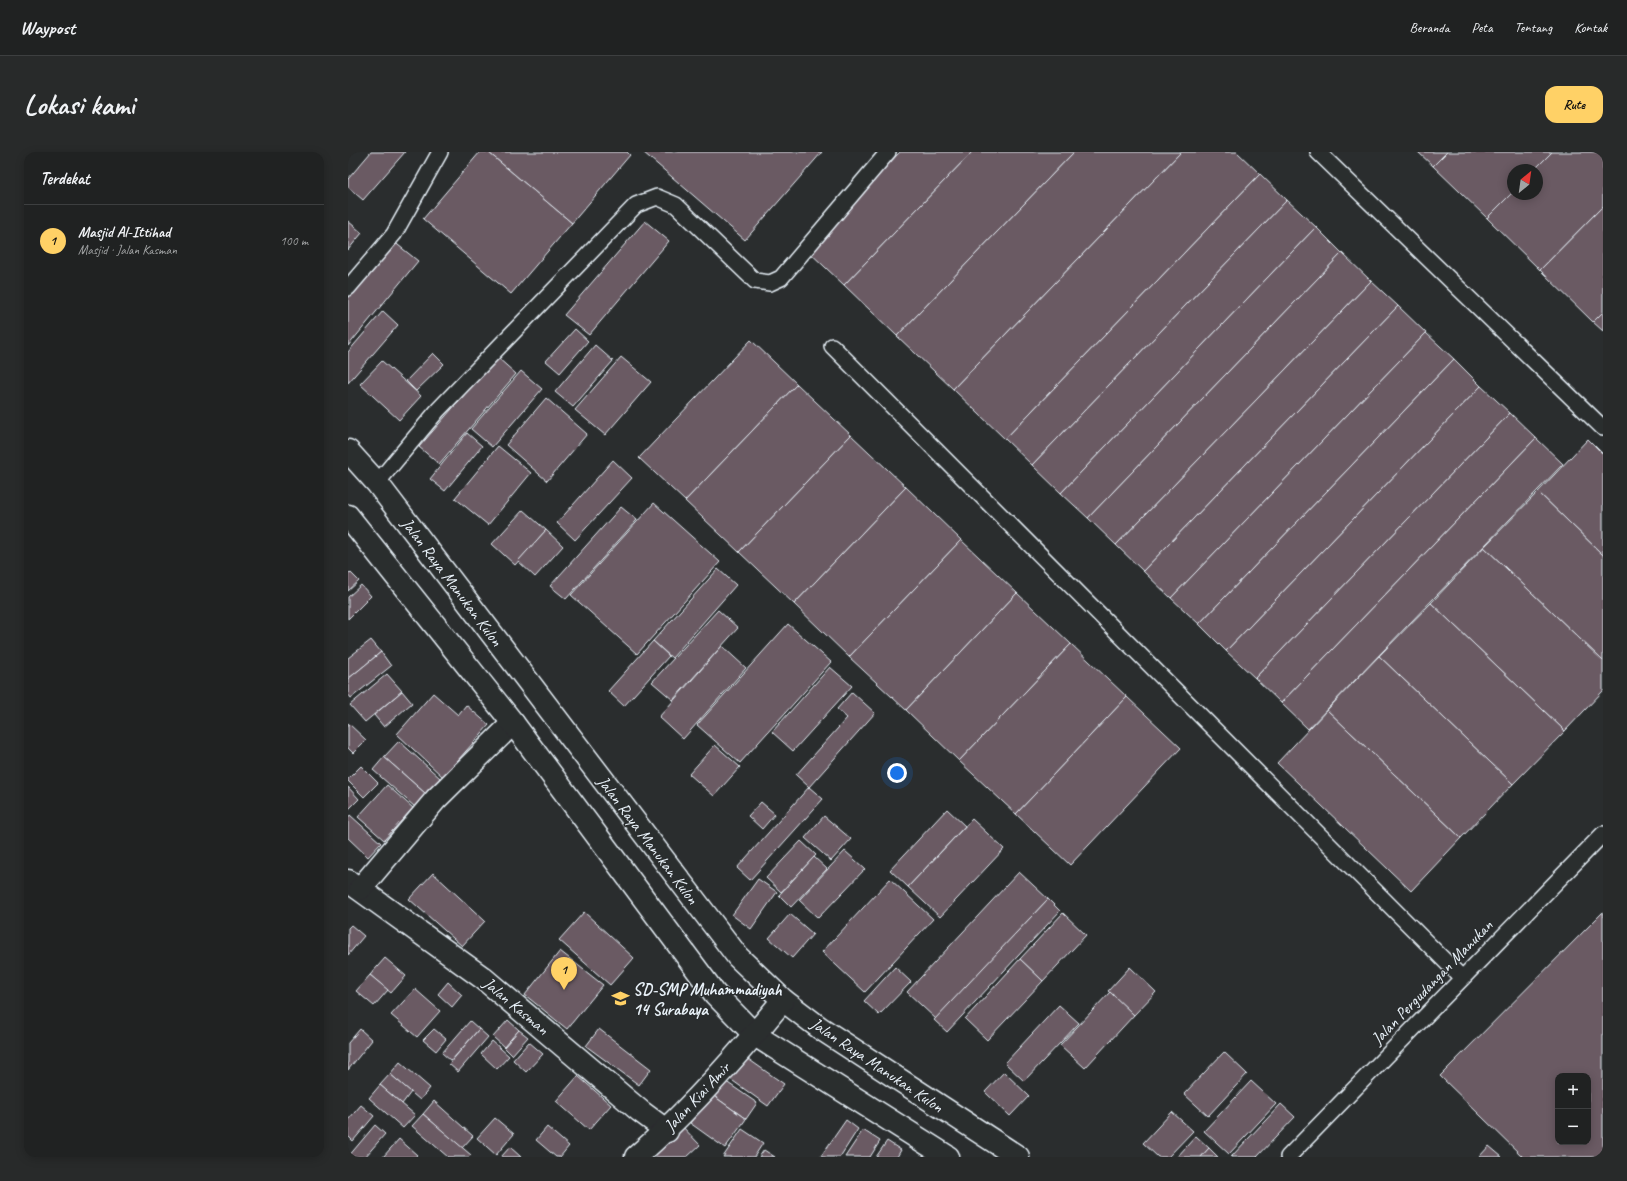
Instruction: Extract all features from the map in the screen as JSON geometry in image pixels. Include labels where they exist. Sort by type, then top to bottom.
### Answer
[{"type":"main road","name":"Jalan Raya Manukan Kulon","points":[[348,451],[377,483],[738,957],[783,1000],[820,1028],[1018,1157]]},
{"type":"main road","points":[[348,516],[514,723],[715,994],[755,1035],[948,1157]]},
{"type":"main road","name":"Jalan Kasman","points":[[514,723],[436,799],[354,885],[483,978],[640,1111],[666,1131]]},
{"type":"main road","name":"Jalan Kiai Amir","points":[[636,1157],[666,1131],[755,1035],[783,1000]]},
{"type":"lane","points":[[348,288],[394,234],[440,152]]},
{"type":"lane","points":[[377,483],[438,410],[636,205],[657,197],[676,205],[755,281],[770,282],[781,278],[888,152]]},
{"type":"lane","points":[[1318,152],[1603,428]]},
{"type":"lane","points":[[832,346],[1462,978]]},
{"type":"lane","name":"Jalan Pergudangan Manukan","points":[[1288,1157],[1603,834]]},
{"type":"building","points":[[371,152],[405,152],[363,200],[348,187],[348,179]]},
{"type":"building","points":[[480,152],[488,152],[572,223],[511,294],[423,219]]},
{"type":"building","points":[[488,152],[627,152],[630,155],[572,223]]},
{"type":"building","points":[[643,152],[822,152],[745,240]]},
{"type":"building","points":[[900,152],[972,152],[844,285],[806,249]]},
{"type":"building","points":[[972,152],[1074,152],[897,336],[844,285]]},
{"type":"building","points":[[1074,152],[1181,152],[953,389],[897,336]]},
{"type":"building","points":[[1181,152],[1237,152],[1260,174],[1005,439],[953,389]]},
{"type":"building","points":[[1418,152],[1447,152],[1433,166]]},
{"type":"building","points":[[1447,152],[1552,152],[1540,164],[1507,164],[1507,198],[1487,218],[1433,166]]},
{"type":"building","points":[[1552,152],[1603,152],[1603,206],[1540,270],[1487,218],[1507,198],[1507,200],[1543,200],[1543,164],[1540,164]]},
{"type":"building","points":[[1260,174],[1287,200],[1032,465],[1005,439]]},
{"type":"building","points":[[1287,200],[1316,227],[1061,493],[1032,465]]},
{"type":"building","points":[[1603,206],[1603,312],[1593,322],[1540,270]]},
{"type":"building","points":[[348,221],[362,233],[348,250]]},
{"type":"building","points":[[645,221],[669,241],[589,335],[564,315]]},
{"type":"building","points":[[1316,227],[1342,253],[1088,518],[1061,493]]},
{"type":"building","points":[[393,241],[418,261],[348,346],[348,295]]},
{"type":"building","points":[[1342,253],[1371,281],[1116,545],[1088,518]]},
{"type":"building","points":[[1371,281],[1398,306],[1143,571],[1116,545]]},
{"type":"building","points":[[1398,306],[1426,333],[1171,598],[1143,571]]},
{"type":"building","points":[[383,311],[398,325],[348,383],[348,352]]},
{"type":"building","points":[[1603,312],[1603,331],[1593,322]]},
{"type":"building","points":[[575,329],[588,341],[560,373],[546,361]]},
{"type":"building","points":[[1426,333],[1454,359],[1199,624],[1171,598]]},
{"type":"building","points":[[751,340],[797,384],[685,501],[639,458]]},
{"type":"building","points":[[595,345],[613,361],[573,407],[555,392]]},
{"type":"building","points":[[433,353],[444,364],[416,391],[406,381]]},
{"type":"building","points":[[497,357],[516,374],[439,464],[419,447]]},
{"type":"building","points":[[621,357],[651,382],[605,435],[575,410]]},
{"type":"building","points":[[1454,359],[1481,386],[1226,651],[1199,624]]},
{"type":"building","points":[[382,361],[421,396],[399,420],[360,384]]},
{"type":"building","points":[[521,371],[542,389],[492,447],[471,429]]},
{"type":"building","points":[[797,384],[851,435],[739,552],[685,501]]},
{"type":"building","points":[[1481,386],[1510,413],[1255,678],[1226,651]]},
{"type":"building","points":[[546,398],[587,434],[547,481],[506,445]]},
{"type":"building","points":[[1510,413],[1536,438],[1281,703],[1255,678]]},
{"type":"building","points":[[467,433],[482,446],[445,491],[430,479]]},
{"type":"building","points":[[851,435],[906,487],[794,604],[739,552]]},
{"type":"building","points":[[1536,438],[1563,464],[1308,729],[1281,703]]},
{"type":"building","points":[[1588,439],[1603,454],[1603,555],[1538,492]]},
{"type":"building","points":[[498,446],[531,473],[488,525],[455,498]]},
{"type":"building","points":[[613,460],[632,478],[575,540],[557,523]]},
{"type":"building","points":[[906,487],[961,540],[849,657],[794,604]]},
{"type":"building","points":[[1538,492],[1603,555],[1603,661],[1484,547]]},
{"type":"building","points":[[654,503],[720,562],[637,654],[571,595]]},
{"type":"building","points":[[621,507],[637,520],[566,599],[550,586]]},
{"type":"building","points":[[523,510],[546,530],[515,565],[492,544]]},
{"type":"building","points":[[546,530],[563,546],[535,577],[518,561]]},
{"type":"building","points":[[961,540],[1017,593],[906,710],[849,657]]},
{"type":"building","points":[[1484,547],[1603,661],[1603,691],[1565,731],[1431,603]]},
{"type":"building","points":[[718,569],[736,585],[672,658],[653,641]]},
{"type":"building","points":[[350,572],[359,581],[348,591],[348,574]]},
{"type":"building","points":[[361,585],[371,596],[348,619],[348,597]]},
{"type":"building","points":[[1017,593],[1071,644],[959,761],[906,710]]},
{"type":"building","points":[[1431,603],[1565,731],[1513,784],[1379,656]]},
{"type":"building","points":[[718,610],[738,628],[673,700],[652,682]]},
{"type":"building","points":[[788,624],[831,662],[740,763],[697,725]]},
{"type":"building","points":[[371,640],[381,652],[348,679],[348,658]]},
{"type":"building","points":[[653,641],[669,656],[624,706],[608,691]]},
{"type":"building","points":[[1071,644],[1127,697],[1016,814],[959,761]]},
{"type":"building","points":[[722,646],[746,668],[683,739],[659,717]]},
{"type":"building","points":[[381,652],[391,666],[351,698],[348,694],[348,679]]},
{"type":"building","points":[[1379,656],[1513,784],[1461,838],[1327,710]]},
{"type":"building","points":[[830,667],[852,686],[793,751],[772,732]]},
{"type":"building","points":[[387,674],[402,691],[365,722],[350,705]]},
{"type":"building","points":[[402,691],[412,703],[384,727],[374,715]]},
{"type":"building","points":[[852,692],[875,713],[809,787],[796,775],[847,718],[837,709]]},
{"type":"building","points":[[433,693],[458,715],[466,705],[489,725],[443,777],[397,734]]},
{"type":"building","points":[[1127,697],[1181,748],[1070,865],[1016,814]]},
{"type":"building","points":[[1327,710],[1461,838],[1411,891],[1277,763]]},
{"type":"building","points":[[348,723],[366,740],[353,753],[348,748]]},
{"type":"building","points":[[399,741],[440,778],[426,794],[384,757]]},
{"type":"building","points":[[715,745],[740,767],[714,796],[689,774]]},
{"type":"building","points":[[384,757],[426,794],[415,807],[373,770]]},
{"type":"building","points":[[361,766],[378,783],[364,797],[348,781],[348,779]]},
{"type":"building","points":[[387,785],[413,808],[384,840],[358,817]]},
{"type":"building","points":[[348,787],[359,799],[348,810]]},
{"type":"building","points":[[809,787],[823,799],[750,880],[737,868]]},
{"type":"building","points":[[761,802],[775,814],[762,829],[748,816]]},
{"type":"building","points":[[947,809],[965,826],[908,887],[890,870]]},
{"type":"building","points":[[350,815],[381,843],[368,857],[348,838],[348,818]]},
{"type":"building","points":[[824,816],[851,839],[831,861],[805,838]]},
{"type":"building","points":[[972,819],[1004,849],[940,917],[908,887]]},
{"type":"building","points":[[801,841],[816,855],[781,892],[766,878]]},
{"type":"building","points":[[845,851],[865,869],[818,918],[799,900]]},
{"type":"building","points":[[814,857],[827,869],[791,907],[779,895]]},
{"type":"building","points":[[1019,872],[1048,899],[936,1019],[907,992]]},
{"type":"building","points":[[433,873],[485,921],[462,946],[409,899]]},
{"type":"building","points":[[758,879],[777,892],[751,929],[732,915]]},
{"type":"building","points":[[890,879],[933,919],[865,992],[822,952]]},
{"type":"building","points":[[1048,899],[1060,911],[947,1032],[934,1020]]},
{"type":"building","points":[[584,912],[634,958],[610,985],[559,940]]},
{"type":"building","points":[[1603,912],[1603,1157],[1523,1157],[1440,1076]]},
{"type":"building","points":[[1063,913],[1086,935],[1043,981],[1020,959]]},
{"type":"building","points":[[790,914],[813,934],[792,958],[769,938]]},
{"type":"building","points":[[351,925],[364,936],[348,955],[348,928]]},
{"type":"building","points":[[560,951],[603,985],[567,1029],[525,995]]},
{"type":"building","points":[[385,958],[406,976],[391,993],[370,975]]},
{"type":"building","points":[[1020,959],[1043,981],[987,1040],[965,1019]]},
{"type":"building","points":[[895,967],[911,982],[879,1015],[864,1001]]},
{"type":"building","points":[[1130,967],[1156,992],[1134,1015],[1108,991]]},
{"type":"building","points":[[370,975],[388,990],[374,1006],[356,991]]},
{"type":"building","points":[[448,982],[462,995],[452,1007],[438,994]]},
{"type":"building","points":[[415,989],[440,1011],[417,1037],[391,1015]]},
{"type":"building","points":[[1110,992],[1134,1015],[1085,1068],[1060,1045]]},
{"type":"building","points":[[1059,1005],[1079,1023],[1024,1081],[1005,1063]]},
{"type":"building","points":[[508,1020],[519,1030],[504,1047],[493,1037]]},
{"type":"building","points":[[470,1021],[479,1029],[451,1061],[442,1053]]},
{"type":"building","points":[[360,1029],[372,1040],[348,1070],[348,1043]]},
{"type":"building","points":[[434,1029],[446,1039],[436,1051],[423,1040]]},
{"type":"building","points":[[479,1029],[488,1037],[458,1072],[449,1064]]},
{"type":"building","points":[[599,1029],[651,1069],[639,1085],[586,1046]]},
{"type":"building","points":[[519,1030],[528,1037],[512,1055],[504,1047]]},
{"type":"building","points":[[492,1041],[509,1056],[497,1069],[481,1054]]},
{"type":"building","points":[[529,1042],[543,1054],[526,1072],[513,1060]]},
{"type":"building","points":[[1224,1052],[1247,1074],[1208,1116],[1184,1094]]},
{"type":"building","points":[[741,1054],[784,1084],[768,1106],[726,1076]]},
{"type":"building","points":[[400,1062],[430,1088],[420,1100],[390,1074]]},
{"type":"building","points":[[1004,1072],[1029,1096],[1010,1116],[985,1092]]},
{"type":"building","points":[[390,1074],[411,1092],[402,1104],[380,1085]]},
{"type":"building","points":[[578,1076],[611,1105],[589,1130],[556,1101]]},
{"type":"building","points":[[722,1079],[757,1103],[746,1119],[711,1094]]},
{"type":"building","points":[[1251,1081],[1276,1104],[1229,1154],[1204,1131]]},
{"type":"building","points":[[380,1085],[415,1115],[403,1128],[369,1098]]},
{"type":"building","points":[[711,1094],[746,1119],[725,1148],[690,1123]]},
{"type":"building","points":[[434,1101],[473,1136],[462,1148],[423,1114]]},
{"type":"building","points":[[1281,1104],[1295,1117],[1257,1157],[1231,1157]]},
{"type":"building","points":[[361,1105],[374,1116],[353,1141],[348,1136],[348,1120]]},
{"type":"building","points":[[1172,1112],[1193,1131],[1168,1157],[1158,1157],[1143,1143]]},
{"type":"building","points":[[423,1114],[471,1155],[469,1157],[448,1157],[412,1126]]},
{"type":"building","points":[[495,1118],[514,1134],[496,1155],[477,1138]]},
{"type":"building","points":[[846,1120],[858,1129],[840,1157],[821,1156]]},
{"type":"building","points":[[680,1124],[700,1145],[687,1157],[646,1157]]},
{"type":"building","points":[[375,1125],[385,1134],[365,1157],[348,1157]]},
{"type":"building","points":[[547,1127],[569,1146],[560,1157],[556,1157],[536,1140]]},
{"type":"building","points":[[742,1129],[763,1143],[754,1157],[723,1157]]},
{"type":"building","points":[[863,1130],[880,1141],[870,1157],[845,1157]]},
{"type":"building","points":[[1196,1136],[1209,1148],[1201,1157],[1177,1157]]},
{"type":"building","points":[[399,1139],[417,1155],[415,1157],[383,1157]]},
{"type":"building","points":[[887,1141],[901,1150],[897,1157],[876,1157]]},
{"type":"building","points":[[1489,1146],[1502,1157],[1479,1157]]},
{"type":"building","points":[[510,1147],[521,1157],[501,1157]]},
{"type":"building","points":[[1209,1148],[1218,1157],[1201,1157]]},
{"type":"building","points":[[764,1150],[775,1157],[759,1157]]},
{"type":"place","name":"Masjid Al-Ittihad","points":[[564,990]]},
{"type":"place","name":"SD-SMP Muhammadiyah 14 Surabaya","points":[[620,999]]}]
